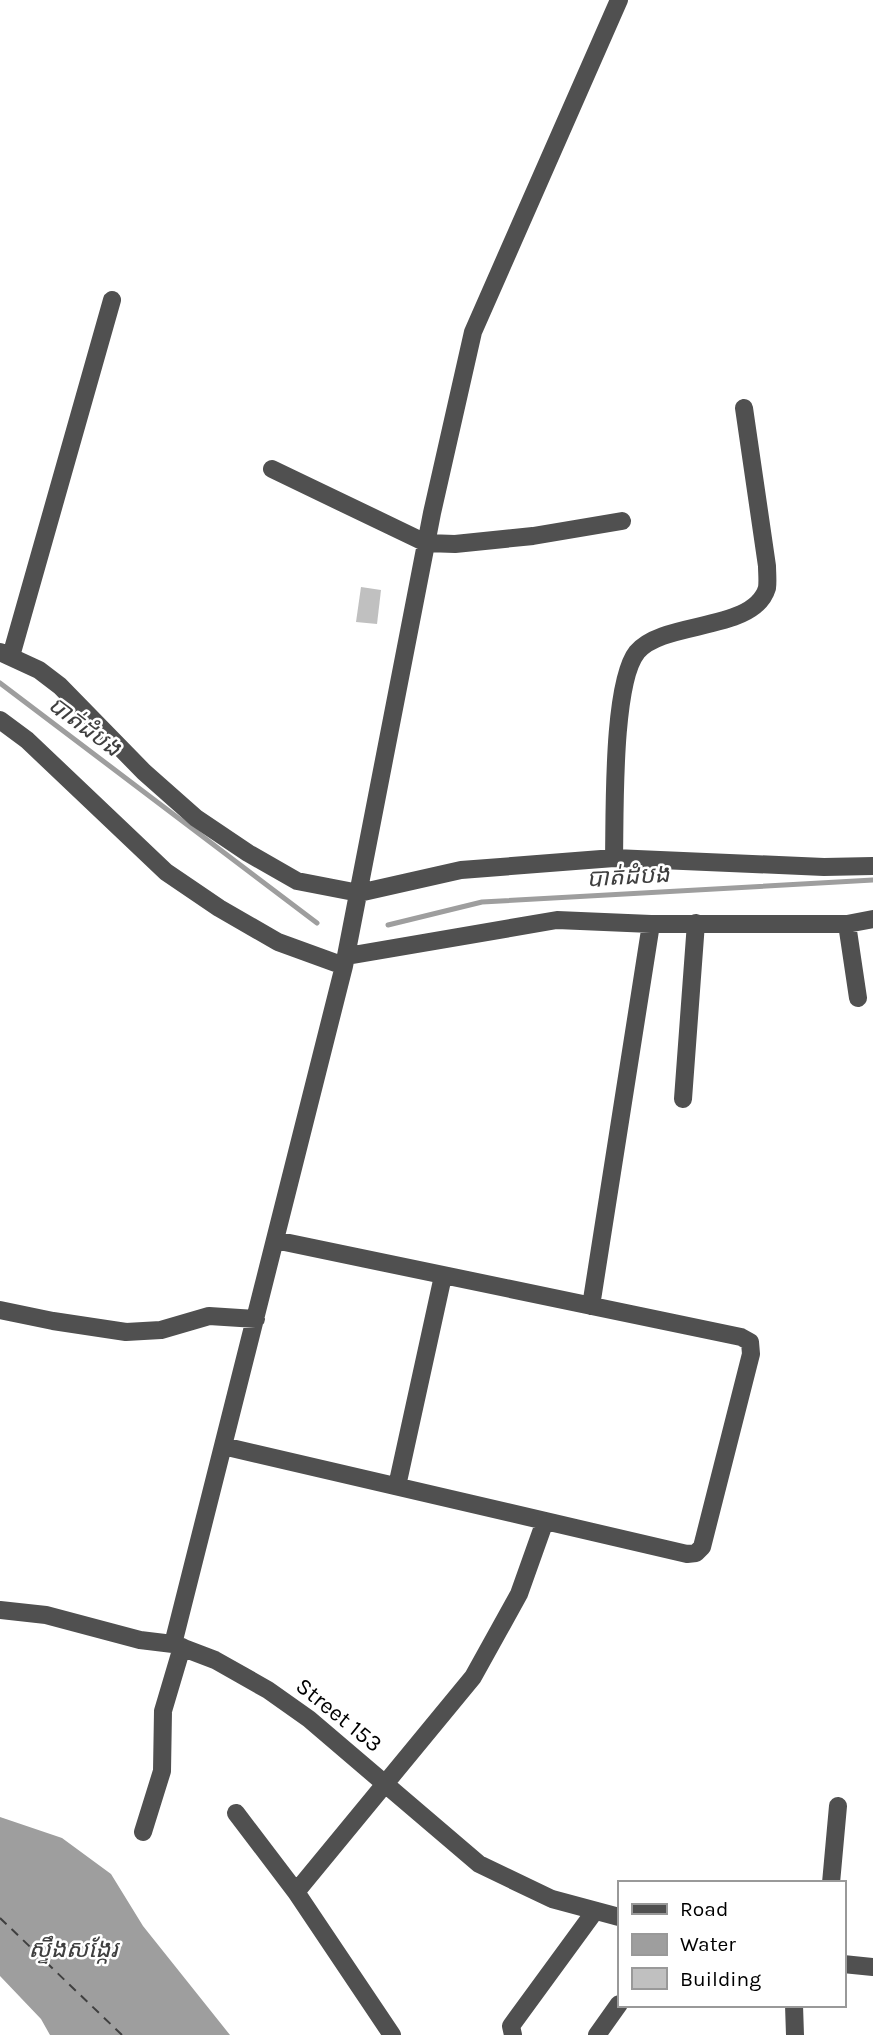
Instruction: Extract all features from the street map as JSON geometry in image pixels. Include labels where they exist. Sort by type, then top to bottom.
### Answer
[{"type":"street","points":[[144,1832],[162,1771],[163,1711],[223,1446],[346,961],[426,543],[473,332],[619,0]]},
{"type":"street","points":[[112,300],[5,654],[39,670],[60,686],[144,772],[196,818],[248,853],[297,881],[359,893],[461,870],[614,858],[824,867],[873,866]]},
{"type":"street","points":[[614,858],[618,735],[626,672],[638,651],[659,636],[713,624],[754,607],[766,588],[767,566],[744,408]]},
{"type":"street","points":[[272,468],[426,543],[455,544],[533,536],[622,521]]},
{"type":"street","points":[[0,720],[27,740],[166,872],[219,908],[278,942],[346,961],[544,922],[847,924],[873,919]]},
{"type":"street","points":[[683,1098],[696,923]]},
{"type":"street","points":[[591,1306],[650,924]]},
{"type":"street","points":[[847,924],[858,998]]},
{"type":"street","points":[[223,1446],[687,1554],[696,1553],[702,1547],[751,1354],[750,1342],[741,1337],[275,1240]]},
{"type":"street","points":[[397,1486],[443,1276]]},
{"type":"street","points":[[0,1310],[126,1332],[161,1330],[209,1316],[256,1319]]},
{"type":"street","points":[[296,1892],[383,1783],[473,1677],[519,1594],[545,1521]]},
{"type":"street","name":"Street 153","points":[[0,1609],[46,1615],[140,1640],[177,1646],[215,1660],[268,1690],[309,1719],[480,1864],[552,1899],[618,1917]]},
{"type":"street","points":[[831,1881],[838,1806]]},
{"type":"street","points":[[236,1813],[296,1892],[392,2035]]},
{"type":"street","points":[[513,2035],[511,2026],[595,1911]]},
{"type":"street","points":[[845,1964],[873,1967]]},
{"type":"street","points":[[597,2035],[618,2005]]},
{"type":"street","points":[[793,2007],[795,2035]]},
{"type":"water","name":"ស្ទឹងសង្កែរ","points":[[0,1817],[62,1838],[111,1874],[143,1926],[230,2035],[50,2035],[41,2019],[0,1976]]},
{"type":"building","points":[[361,587],[381,590],[377,624],[356,622]]},
{"type":"waterway","name":"បាត់ដំបង","points":[[0,683],[317,923]]},
{"type":"waterway","name":"បាត់ដំបង","points":[[388,925],[482,902],[873,880]]},
{"type":"ferry route","points":[[0,1918],[122,2035]]}]
